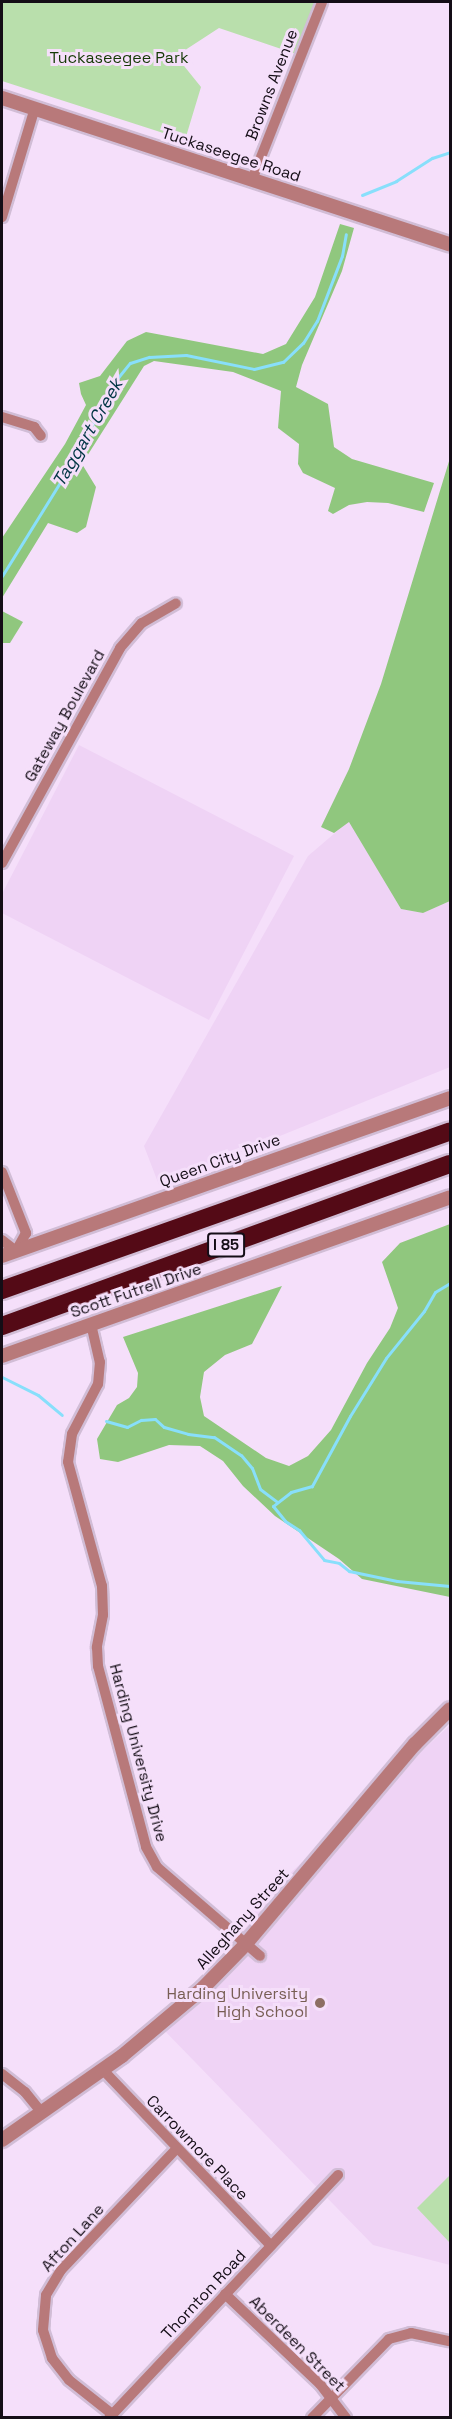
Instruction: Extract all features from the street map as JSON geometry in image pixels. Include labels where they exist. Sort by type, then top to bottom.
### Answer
[{"type":"highway","name":"I 85","points":[[2,1290],[450,1131]]},
{"type":"highway","name":"I 85","points":[[2,1326],[450,1164]]},
{"type":"street","name":"Browns Avenue","points":[[252,180],[322,2]]},
{"type":"street","name":"Tuckaseegee Road","points":[[2,98],[450,244]]},
{"type":"street","points":[[2,217],[35,108]]},
{"type":"street","points":[[2,417],[34,427],[41,435]]},
{"type":"street","name":"Gateway Boulevard","points":[[2,863],[120,648],[142,623],[176,603]]},
{"type":"street","name":"Queen City Drive","points":[[2,1256],[450,1098]]},
{"type":"street","points":[[2,1172],[26,1233],[16,1251],[2,1240]]},
{"type":"street","name":"Scott Futrell Drive","points":[[2,1356],[450,1197]]},
{"type":"street","name":"Harding University Drive","points":[[91,1324],[100,1362],[98,1384],[72,1434],[68,1462],[102,1586],[103,1616],[97,1647],[98,1666],[146,1847],[156,1867],[244,1945],[260,1956]]},
{"type":"street","name":"Alleghany Street","points":[[2,2140],[103,2070],[178,2011],[244,1945],[415,1744],[450,1709]]},
{"type":"street","name":"Carrowmore Place","points":[[103,2070],[271,2246]]},
{"type":"street","points":[[2,2074],[26,2092],[41,2112]]},
{"type":"street","name":"Afton Lane","points":[[110,2416],[59,2370],[48,2349],[43,2330],[43,2308],[51,2283],[61,2270],[177,2148]]},
{"type":"street","name":"Thornton Road","points":[[110,2416],[338,2175]]},
{"type":"street","name":"Aberdeen Street","points":[[225,2294],[331,2397],[346,2418]]},
{"type":"street","points":[[312,2418],[388,2339],[411,2333],[450,2341]]},
{"type":"shaded area","points":[[79,745],[294,856],[209,1020],[2,913],[2,894]]},
{"type":"shaded area","points":[[349,821],[401,909],[423,913],[450,901],[450,1067],[159,1185],[144,1146],[308,856]]},
{"type":"shaded area","name":"Harding University High School","points":[[450,1725],[450,2265],[373,2245],[161,2027],[234,1957],[217,1941]]},
{"type":"green space","name":"Tuckaseegee Park","points":[[2,2],[322,2],[299,55],[219,28],[176,56],[201,87],[185,140],[2,81]]},
{"type":"green space","points":[[340,224],[354,228],[342,271],[302,365],[296,387],[328,404],[334,447],[352,459],[434,483],[424,512],[388,503],[367,502],[349,505],[333,514],[328,511],[335,488],[303,473],[298,464],[299,444],[278,428],[281,391],[233,372],[154,361],[144,366],[82,464],[96,487],[86,527],[77,533],[48,523],[2,598],[2,538],[65,444],[86,405],[79,383],[100,376],[127,341],[146,332],[263,354],[286,344],[315,297]]},
{"type":"green space","points":[[450,458],[450,901],[423,913],[401,909],[349,822],[334,833],[321,827],[349,769],[381,684]]},
{"type":"green space","points":[[2,611],[23,622],[10,643],[2,643]]},
{"type":"green space","points":[[450,1224],[450,1597],[362,1579],[339,1559],[275,1516],[243,1486],[223,1461],[200,1446],[169,1445],[118,1462],[100,1459],[97,1439],[117,1405],[129,1398],[137,1387],[138,1373],[123,1337],[282,1286],[252,1344],[225,1355],[204,1372],[200,1397],[204,1416],[266,1458],[289,1466],[308,1456],[331,1430],[367,1363],[390,1328],[398,1308],[382,1262],[400,1243]]},
{"type":"green space","points":[[450,2175],[450,2243],[417,2208]]},
{"type":"waterway","name":"Taggart Creek","points":[[362,195],[396,181],[432,158],[450,152]]},
{"type":"waterway","name":"Taggart Creek","points":[[2,576],[69,468],[116,380],[130,363],[149,357],[186,355],[254,369],[283,362],[303,343],[317,321],[342,256],[346,234]]},
{"type":"waterway","points":[[450,1283],[435,1292],[424,1311],[386,1358],[350,1416],[312,1486],[291,1492],[273,1506],[285,1521],[299,1530],[324,1560],[339,1563],[349,1571],[397,1581],[450,1586]]},
{"type":"waterway","points":[[2,1377],[38,1395],[62,1415]]},
{"type":"waterway","points":[[106,1421],[127,1427],[141,1420],[155,1419],[164,1427],[188,1434],[214,1437],[241,1455],[252,1468],[260,1489],[277,1502]]},
{"type":"place","name":"Harding University High School","points":[[320,2003]]}]
